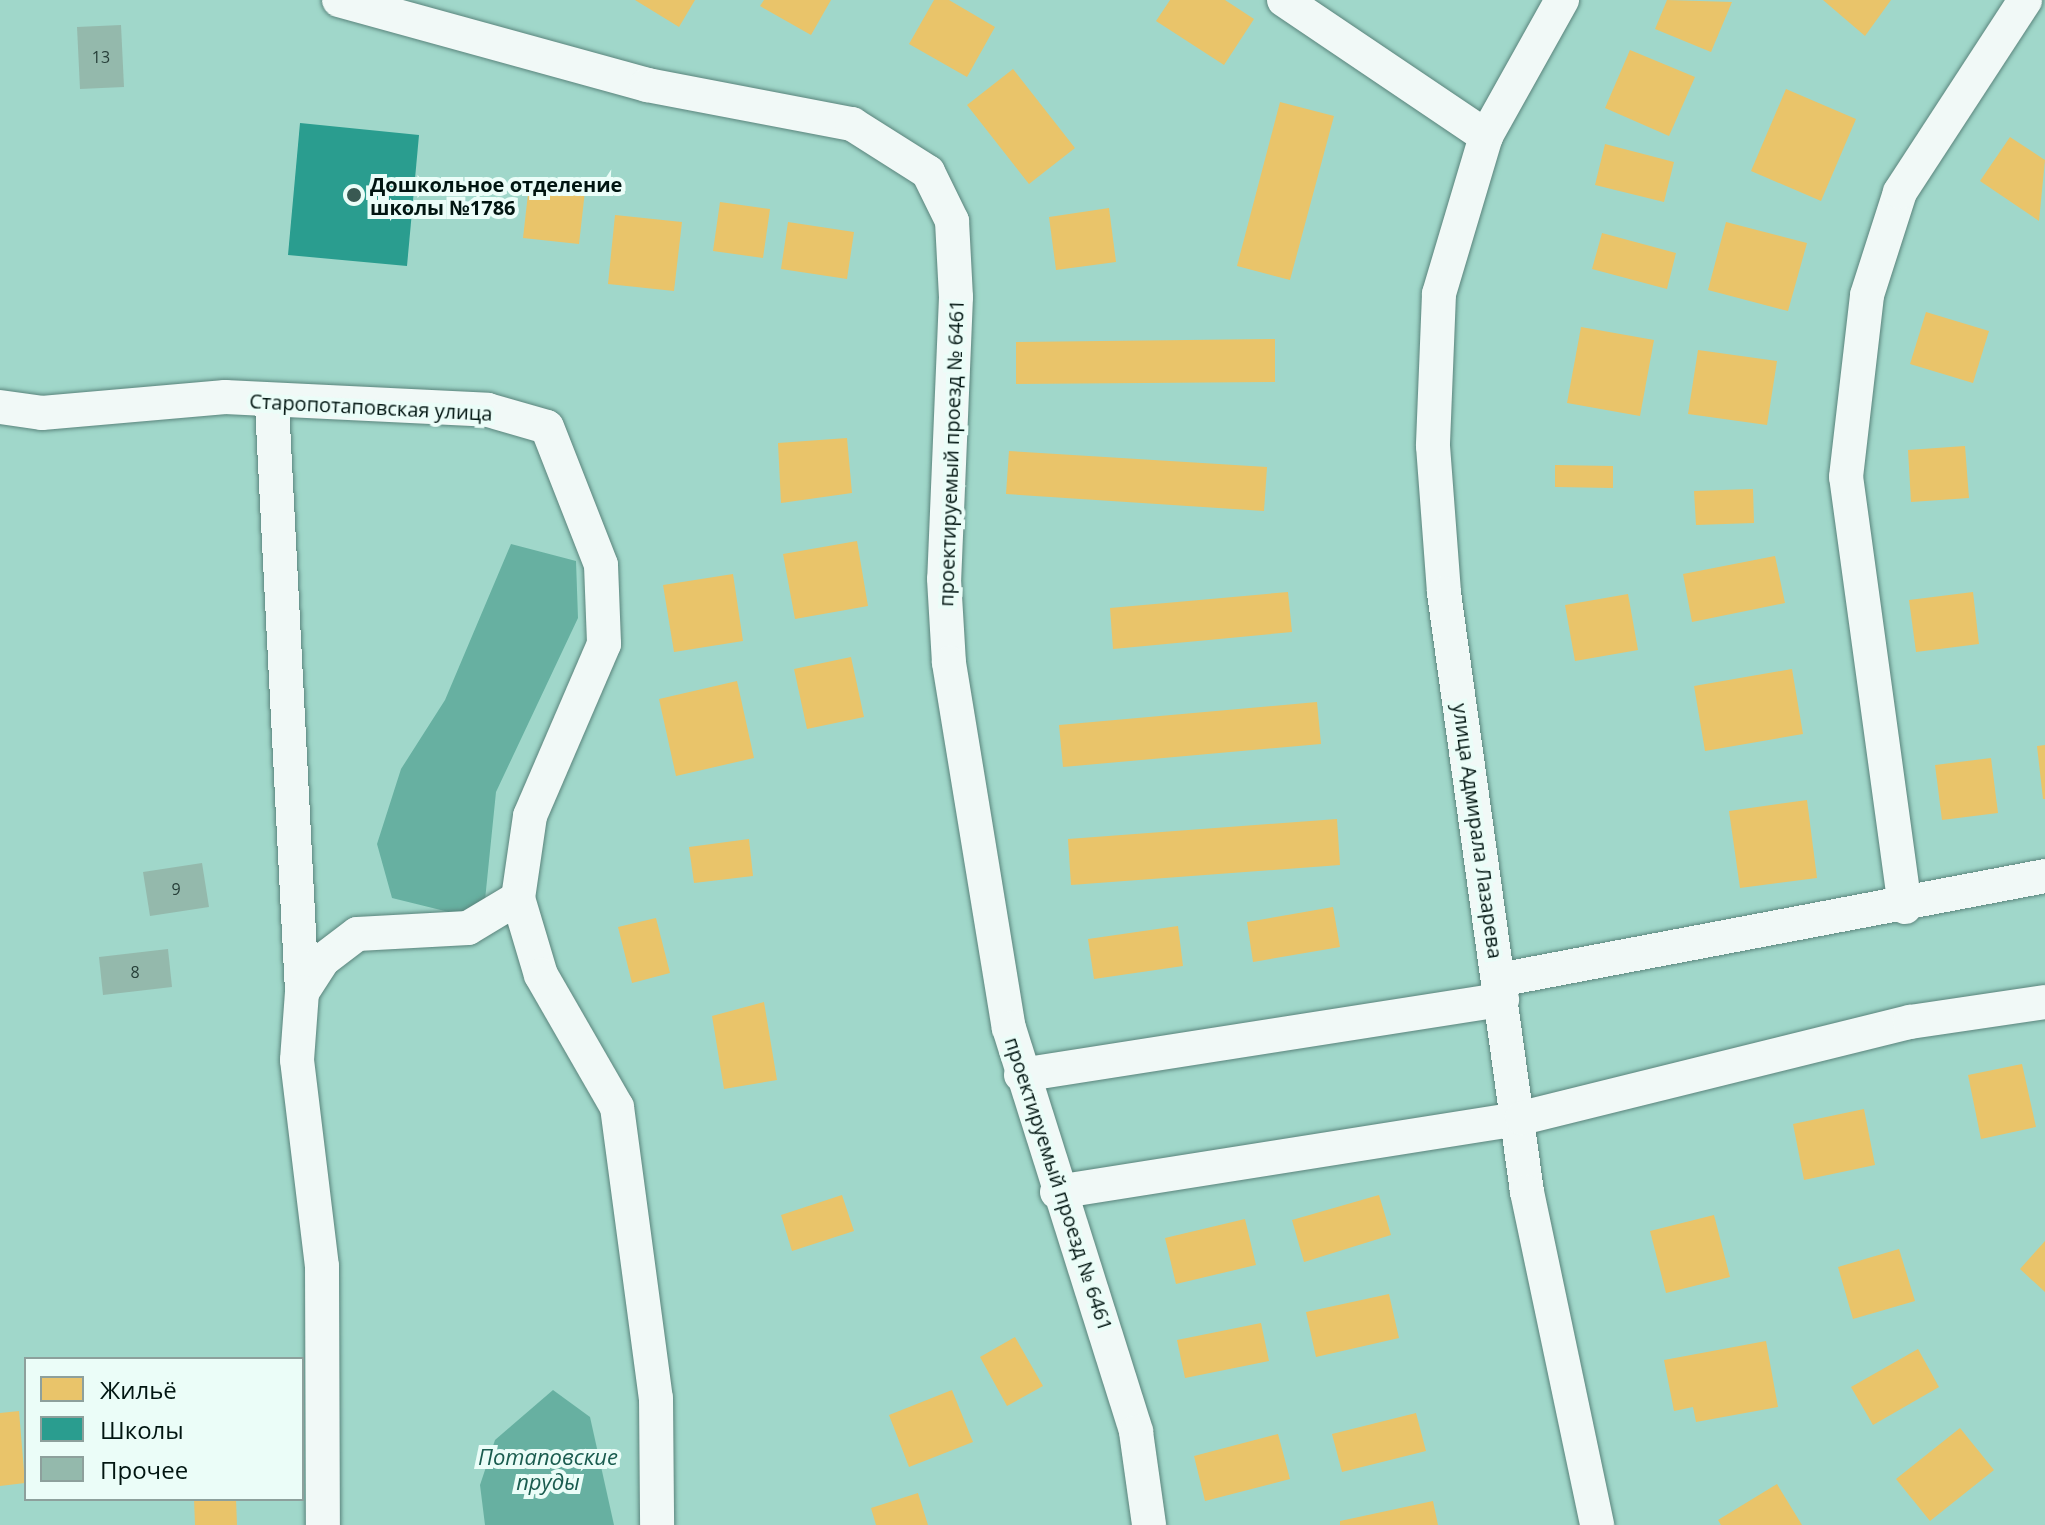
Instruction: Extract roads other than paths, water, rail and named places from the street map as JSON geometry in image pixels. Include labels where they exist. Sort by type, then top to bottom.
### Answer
[{"type":"street","name":"проектируемый проезд № 6461","points":[[339,0],[647,85],[852,124],[928,172],[952,221],[956,297],[944,579],[949,663],[1021,1075],[1136,1432],[1149,1525]]},
{"type":"street","points":[[1284,0],[1486,136]]},
{"type":"street","name":"улица Адмирала Лазарева","points":[[1562,0],[1486,136],[1439,294],[1433,446],[1444,593],[1522,1118],[1527,1192],[1597,1525]]},
{"type":"street","points":[[1905,907],[1846,477],[1867,295],[1900,192],[2025,0]]},
{"type":"street","name":"Старопотаповская улица","points":[[0,407],[42,413],[225,397],[272,405],[488,410],[547,427],[601,565],[604,644],[530,816],[518,898]]},
{"type":"street","points":[[272,405],[302,992],[297,1060],[322,1266],[323,1525]]},
{"type":"street","points":[[1021,1075],[1501,990],[2045,876]]},
{"type":"street","points":[[302,992],[323,960],[357,934],[468,928],[518,898],[541,975],[617,1107],[656,1398],[657,1525]]},
{"type":"street","points":[[1057,1192],[1522,1118],[1910,1022],[2045,1002]]},
{"type":"water","points":[[511,544],[576,561],[578,618],[496,792],[485,900],[457,914],[392,898],[377,844],[401,769],[445,700]]},
{"type":"water","name":"Потаповские пруды","points":[[553,1390],[590,1417],[614,1525],[485,1525],[480,1485],[495,1440]]},
{"type":"place","name":"Дошкольное отделение школы №1786","points":[[354,195]]}]
